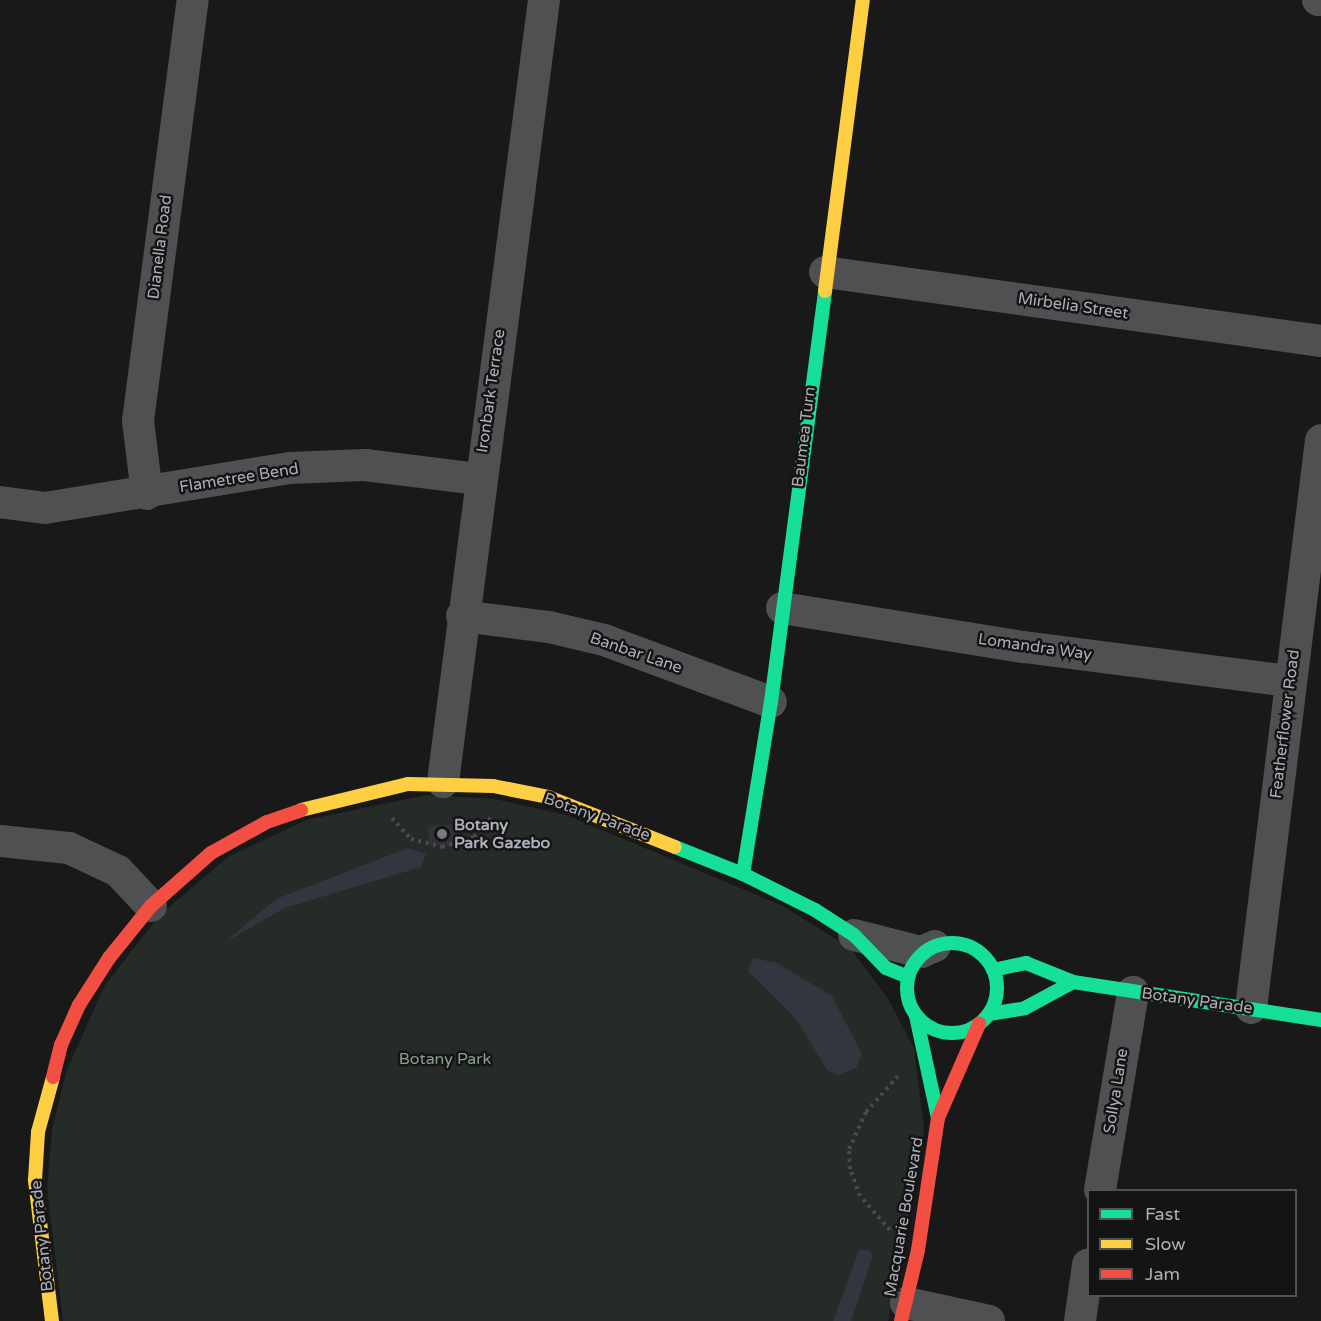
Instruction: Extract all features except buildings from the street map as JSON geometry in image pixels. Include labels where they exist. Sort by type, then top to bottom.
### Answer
[{"type":"street","name":"Dianella Road","points":[[147,494],[138,421],[193,0]]},
{"type":"street","name":"Ironbark Terrace","points":[[443,782],[479,479],[543,0]]},
{"type":"street","name":"Baumea Turn","points":[[743,874],[771,702],[825,272],[863,0]]},
{"type":"street","name":"Mirbelia Street","points":[[825,272],[1321,341]]},
{"type":"street","name":"Featherflower Road","points":[[1251,1008],[1289,681],[1321,440]]},
{"type":"street","name":"Flametree Bend","points":[[0,502],[45,508],[147,494],[290,468],[365,465],[479,479]]},
{"type":"street","name":"Lomandra Way","points":[[782,608],[1024,647],[1289,681]]},
{"type":"street","name":"Banbar Lane","points":[[462,616],[549,627],[604,640],[771,702]]},
{"type":"street","name":"Botany Parade","points":[[52,1321],[35,1180],[38,1132],[47,1086],[79,1005],[109,958],[151,906],[210,853],[267,822],[369,790],[443,782],[548,796],[743,874],[854,935],[921,952],[935,946]]},
{"type":"street","points":[[0,841],[69,848],[118,871],[151,906]]},
{"type":"street","name":"Botany Parade","points":[[854,935],[886,968],[908,977]]},
{"type":"street","points":[[948,943],[968,946],[985,958],[993,970],[995,999],[989,1014],[979,1024],[953,1033],[932,1028],[916,1016],[909,1004],[908,977],[918,958],[935,946],[948,943]]},
{"type":"street","name":"Botany Parade","points":[[993,970],[1026,963],[1073,982],[1321,1020]]},
{"type":"street","points":[[989,1014],[1025,1008],[1073,982]]},
{"type":"street","name":"Sollya Lane","points":[[1100,1189],[1134,992]]},
{"type":"street","name":"Macquarie Boulevard","points":[[916,1016],[938,1118]]},
{"type":"street","name":"Macquarie Boulevard","points":[[904,1312],[938,1118],[979,1024]]},
{"type":"street","points":[[1080,1321],[1087,1277]]},
{"type":"street","points":[[904,1312],[989,1321]]},
{"type":"path","points":[[389,813],[400,831],[411,839],[442,847],[474,837],[494,812]]},
{"type":"path","points":[[894,1233],[876,1218],[860,1196],[850,1169],[849,1149],[866,1112],[903,1071]]},
{"type":"green space","name":"Botany Park","points":[[427,795],[495,799],[566,815],[783,906],[850,948],[888,999],[914,1048],[924,1130],[888,1321],[63,1321],[47,1189],[52,1130],[66,1072],[105,985],[160,915],[228,857],[306,820]]},
{"type":"shaded area","points":[[408,848],[426,854],[421,867],[285,908],[225,942],[276,899]]},
{"type":"shaded area","points":[[753,958],[777,963],[832,996],[862,1054],[856,1068],[838,1075],[827,1070],[797,1020],[748,971]]},
{"type":"shaded area","points":[[859,1250],[869,1250],[873,1255],[851,1321],[833,1321]]},
{"type":"traffic: fast","points":[[743,874],[771,702],[825,291]]},
{"type":"traffic: fast","points":[[675,847],[743,874],[815,910],[854,935],[886,968],[908,977]]},
{"type":"traffic: fast","points":[[952,943],[969,947],[984,956],[993,971],[997,988],[993,1005],[984,1020],[969,1029],[952,1033],[935,1029],[920,1020],[911,1005],[907,988],[911,971],[920,956],[935,947],[952,943]]},
{"type":"traffic: fast","points":[[993,970],[1026,963],[1073,982],[1321,1020]]},
{"type":"traffic: fast","points":[[989,1014],[1025,1008],[1073,982]]},
{"type":"traffic: fast","points":[[916,1016],[938,1118]]},
{"type":"traffic: slow","points":[[825,291],[863,0]]},
{"type":"traffic: slow","points":[[301,810],[408,784],[493,786],[548,797],[675,847]]},
{"type":"traffic: slow","points":[[52,1321],[35,1180],[38,1132],[53,1077]]},
{"type":"traffic: jam","points":[[53,1077],[61,1045],[79,1005],[109,958],[151,906],[211,853],[267,822],[301,810]]},
{"type":"traffic: jam","points":[[901,1321],[918,1250],[938,1118],[979,1024]]},
{"type":"place","name":"Botany Park Gazebo","points":[[442,834]]}]
